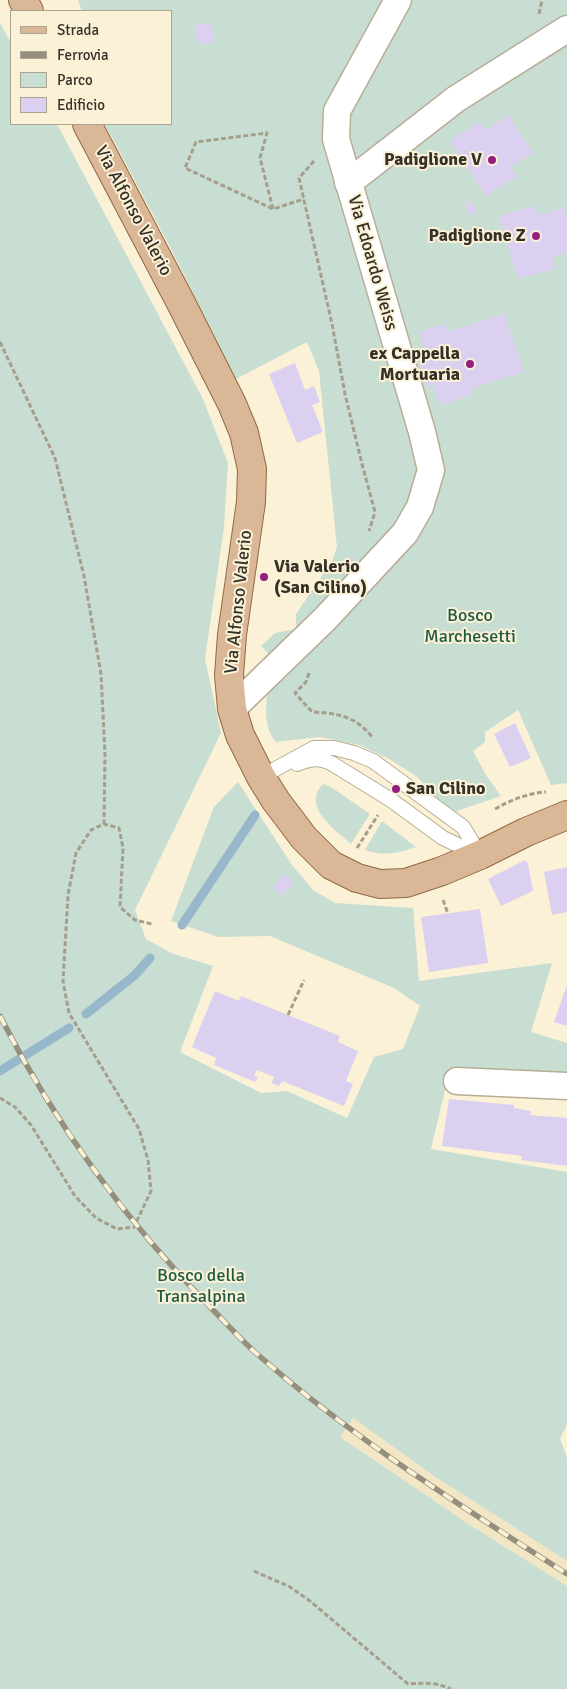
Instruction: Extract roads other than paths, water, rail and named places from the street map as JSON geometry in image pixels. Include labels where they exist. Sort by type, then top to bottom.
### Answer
[{"type":"main road","name":"Via Alfonso Valerio","points":[[88,125],[181,303],[232,404],[244,433],[252,469],[251,502],[232,635],[230,675],[232,709],[240,734],[261,777],[276,801],[304,838],[331,865],[356,878],[380,884],[406,883],[480,855],[526,832],[567,816]]},
{"type":"street","points":[[348,183],[336,139],[337,111],[398,0]]},
{"type":"street","name":"Via Edoardo Weiss","points":[[232,709],[325,619],[405,533],[420,507],[431,470],[419,423],[348,183],[456,99],[567,29]]},
{"type":"street","points":[[457,1081],[567,1086]]},
{"type":"lane","points":[[261,777],[314,748],[334,748],[354,753],[373,761],[463,827],[480,855]]},
{"type":"lane","points":[[261,777],[312,758],[324,759],[383,795],[443,838],[480,855]]},
{"type":"waterway","points":[[182,925],[255,815]]},
{"type":"waterway","points":[[86,1014],[135,975],[150,958]]},
{"type":"waterway","points":[[0,1071],[69,1028]]},
{"type":"railway","points":[[0,1016],[21,1056],[69,1134],[95,1171],[152,1243],[245,1343],[330,1414],[407,1470],[567,1574]]},
{"type":"place","name":"Padiglione V","points":[[492,160]]},
{"type":"place","name":"Padiglione Z","points":[[536,236]]},
{"type":"place","name":"ex Cappella Mortuaria","points":[[470,364]]},
{"type":"place","name":"Via Valerio (San Cilino)","points":[[264,577]]},
{"type":"place","name":"San Cilino","points":[[396,789]]},
{"type":"park label","name":"Bosco Marchesetti","points":[[470,626]]},
{"type":"park label","name":"Bosco della Transalpina","points":[[201,1286]]}]
